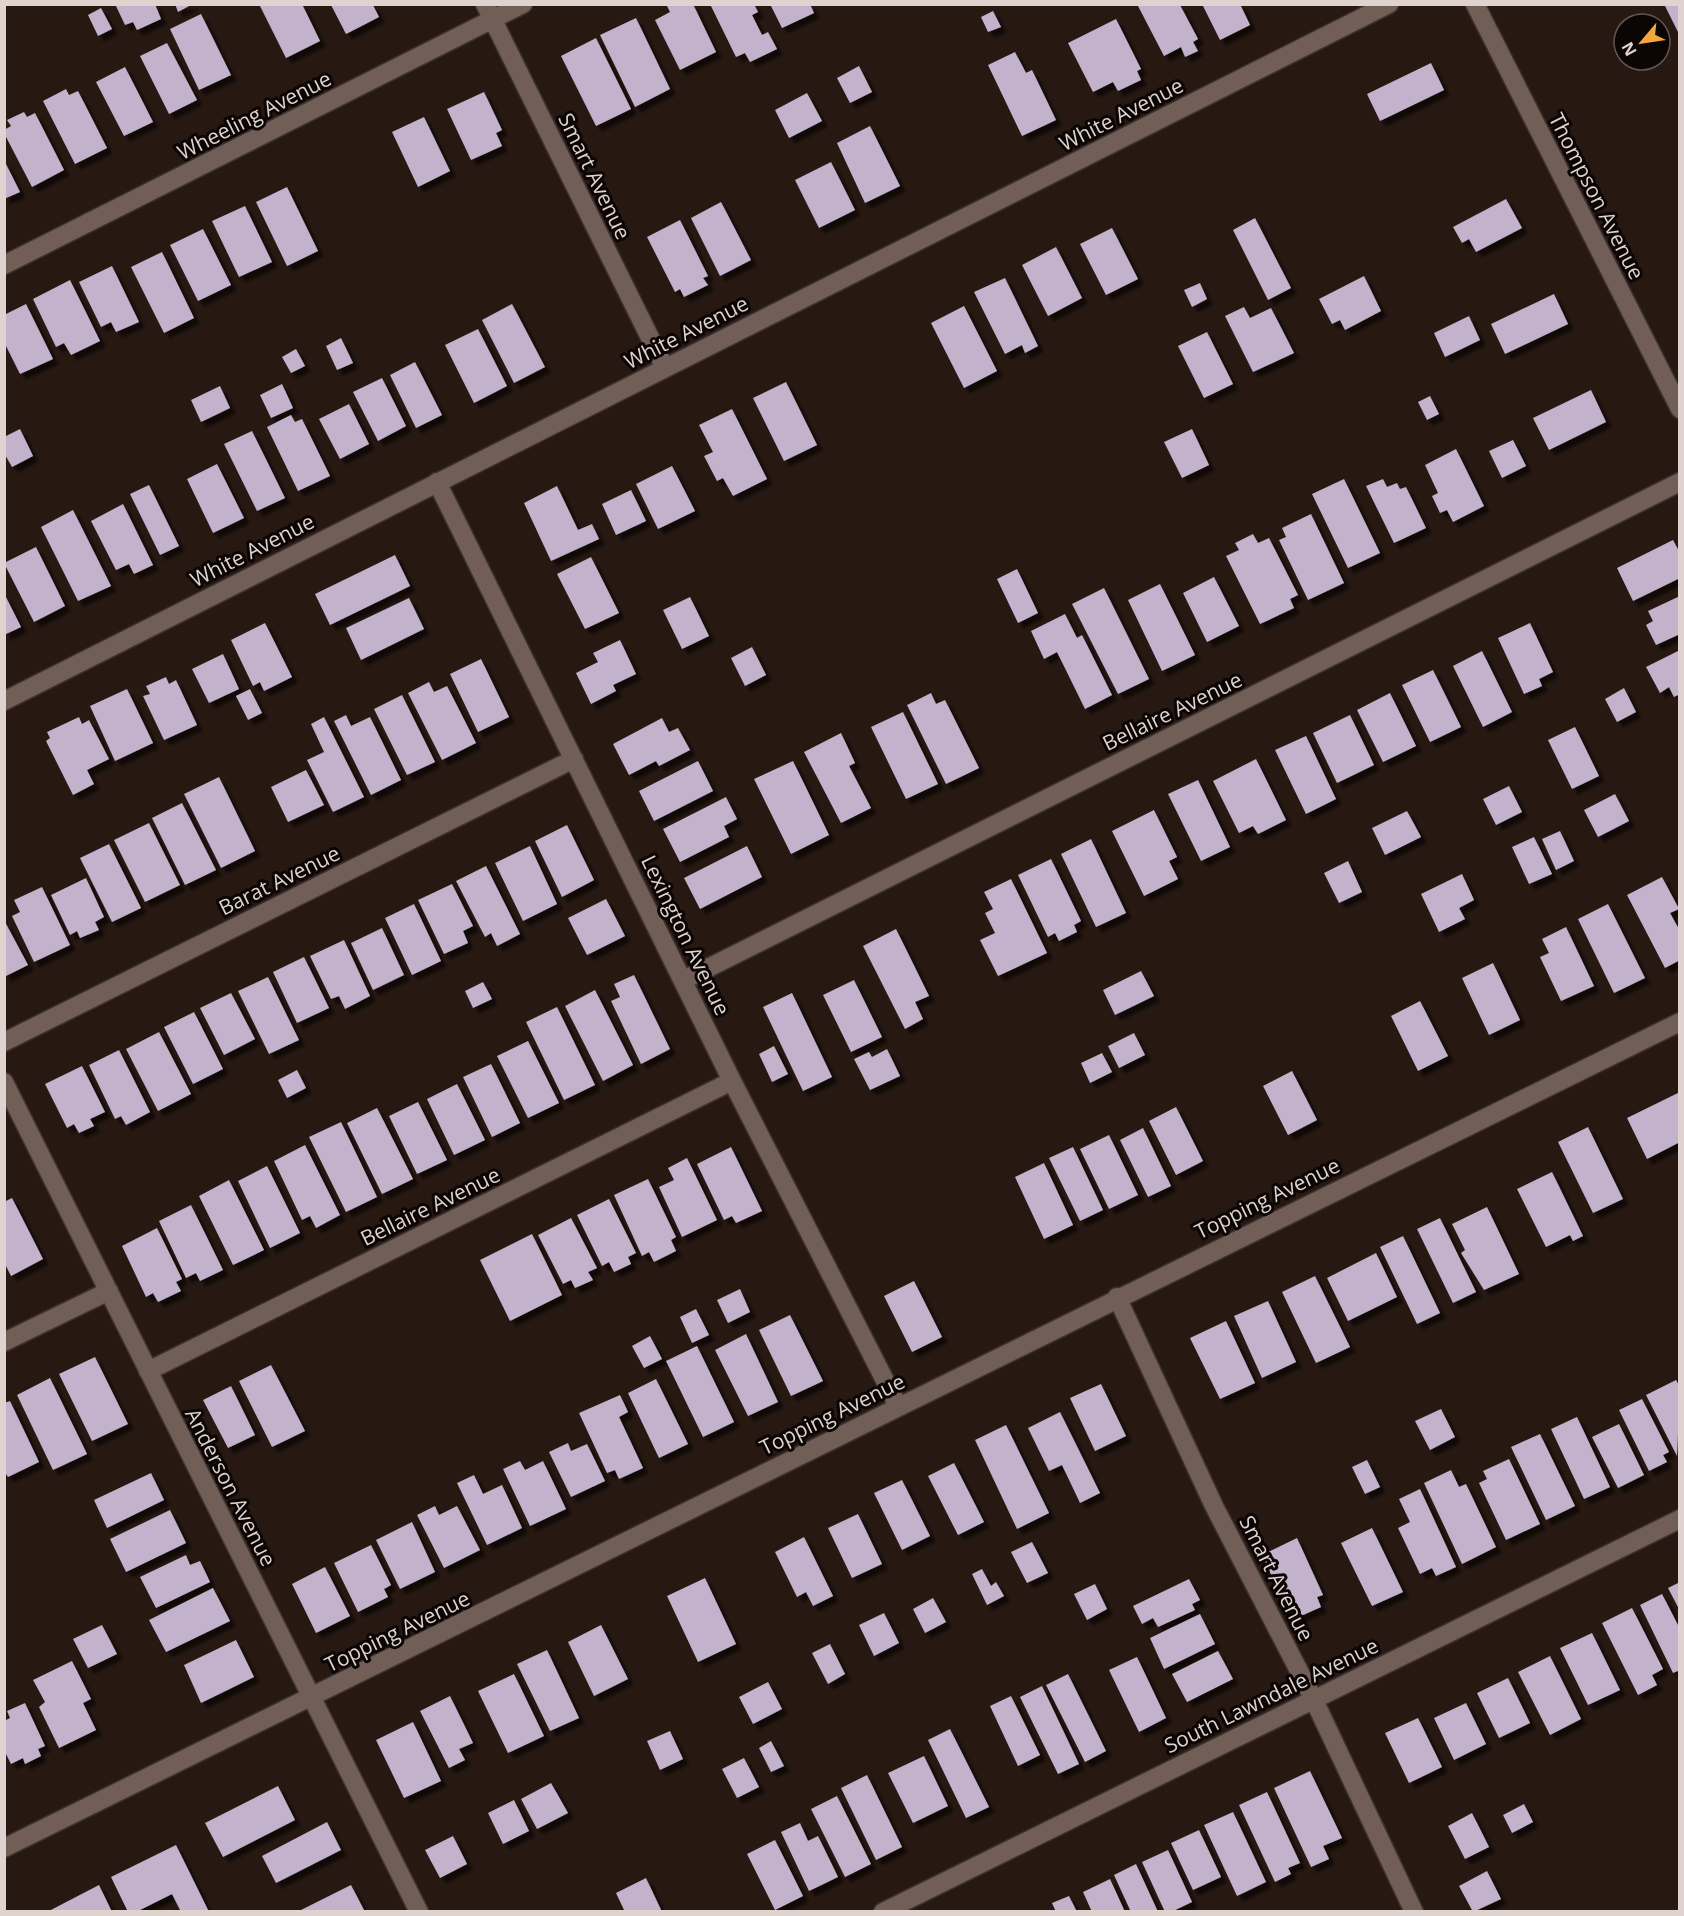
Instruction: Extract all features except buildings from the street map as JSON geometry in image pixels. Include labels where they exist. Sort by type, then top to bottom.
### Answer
[{"type":"street","name":"Wheeling Avenue","points":[[4,265],[489,12],[523,4]]},
{"type":"street","name":"White Avenue","points":[[4,701],[1389,4]]},
{"type":"street","name":"Thompson Avenue","points":[[1475,4],[1680,409]]},
{"type":"street","name":"Smart Avenue","points":[[489,12],[665,368]]},
{"type":"street","name":"Lexington Avenue","points":[[436,482],[732,1081],[898,1406]]},
{"type":"street","name":"Bellaire Avenue","points":[[684,980],[1680,482]]},
{"type":"street","name":"Barat Avenue","points":[[4,1042],[574,759]]},
{"type":"street","name":"Topping Avenue","points":[[4,1848],[312,1698],[1117,1297],[1680,1022]]},
{"type":"street","name":"Bellaire Avenue","points":[[148,1371],[732,1081]]},
{"type":"street","name":"Anderson Avenue","points":[[4,1082],[419,1911]]},
{"type":"street","points":[[4,1342],[109,1291]]},
{"type":"street","name":"Smart Avenue","points":[[1117,1297],[1214,1506],[1314,1700],[1414,1911]]},
{"type":"street","name":"South Lawndale Avenue","points":[[883,1911],[1680,1519]]}]
